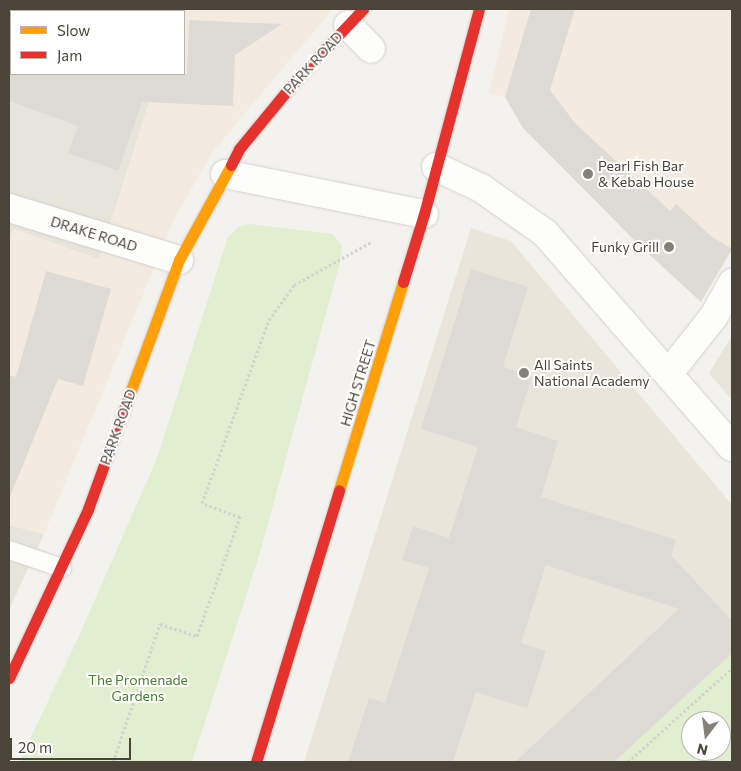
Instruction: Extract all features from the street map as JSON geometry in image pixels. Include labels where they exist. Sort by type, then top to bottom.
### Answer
[{"type":"main road","name":"HIGH STREET","points":[[256,762],[320,559],[424,214],[479,9]]},
{"type":"main road","name":"PARK ROAD","points":[[9,678],[88,509],[179,260],[240,150],[263,119],[355,17]]},
{"type":"street","name":"PARK ROAD","points":[[355,17],[371,49]]},
{"type":"street","points":[[436,167],[481,188],[545,233],[732,447]]},
{"type":"street","points":[[225,174],[424,214]]},
{"type":"street","name":"DRAKE ROAD","points":[[9,208],[179,260]]},
{"type":"street","points":[[669,373],[714,316],[732,283]]},
{"type":"lane","points":[[9,550],[62,568]]},
{"type":"path","points":[[113,762],[160,624],[198,636],[240,517],[202,502],[269,320],[294,285],[374,240]]},
{"type":"path","points":[[628,762],[732,668]]},
{"type":"shaded area","points":[[9,9],[179,9],[10,10],[10,75],[158,75],[99,260],[14,229],[9,242]]},
{"type":"shaded area","points":[[333,9],[214,150],[175,217],[44,534],[9,525],[9,242],[13,229],[99,259],[158,75],[185,75],[185,10],[179,10]]},
{"type":"shaded area","points":[[509,9],[732,9],[732,250],[701,302],[523,128],[505,97],[489,93]]},
{"type":"shaded area","name":"All Saints National Academy","points":[[471,228],[511,241],[732,505],[732,652],[614,762],[304,762]]},
{"type":"shaded area","points":[[732,336],[732,400],[709,373]]},
{"type":"shaded area","points":[[9,525],[44,534],[9,610]]},
{"type":"green space","name":"The Promenade Gardens","points":[[250,224],[333,234],[342,246],[339,266],[259,556],[192,762],[19,762],[79,636],[157,458],[228,237],[240,226]]},
{"type":"green space","points":[[732,652],[732,762],[614,762]]},
{"type":"building","points":[[531,9],[575,9],[550,90],[575,123],[670,211],[676,204],[711,236],[732,249],[701,302],[640,246],[523,128],[505,97]]},
{"type":"building","points":[[189,20],[282,24],[235,55],[233,106],[142,102],[118,171],[68,153],[78,126],[9,101],[9,74],[187,74]]},
{"type":"building","points":[[471,269],[528,287],[503,367],[532,376],[516,427],[558,441],[541,497],[676,540],[671,555],[732,621],[732,653],[614,762],[515,762],[679,609],[546,565],[521,643],[546,651],[527,708],[476,692],[453,762],[348,762],[369,698],[385,703],[429,568],[402,560],[413,526],[449,538],[478,447],[421,429]]},
{"type":"building","points":[[46,271],[111,289],[83,386],[58,379],[10,497],[9,375],[16,377]]},
{"type":"traffic: slow","points":[[130,393],[179,260],[231,165]]},
{"type":"traffic: slow","points":[[339,490],[403,282]]},
{"type":"traffic: jam","points":[[231,165],[239,149],[295,81],[363,9]]},
{"type":"traffic: jam","points":[[403,282],[424,214],[479,9]]},
{"type":"traffic: jam","points":[[9,678],[88,509],[130,393]]},
{"type":"traffic: jam","points":[[256,762],[339,490]]},
{"type":"place","name":"Pearl Fish Bar & Kebab House","points":[[588,174]]},
{"type":"place","name":"Funky Grill","points":[[669,247]]},
{"type":"place","name":"All Saints National Academy","points":[[524,373]]}]
